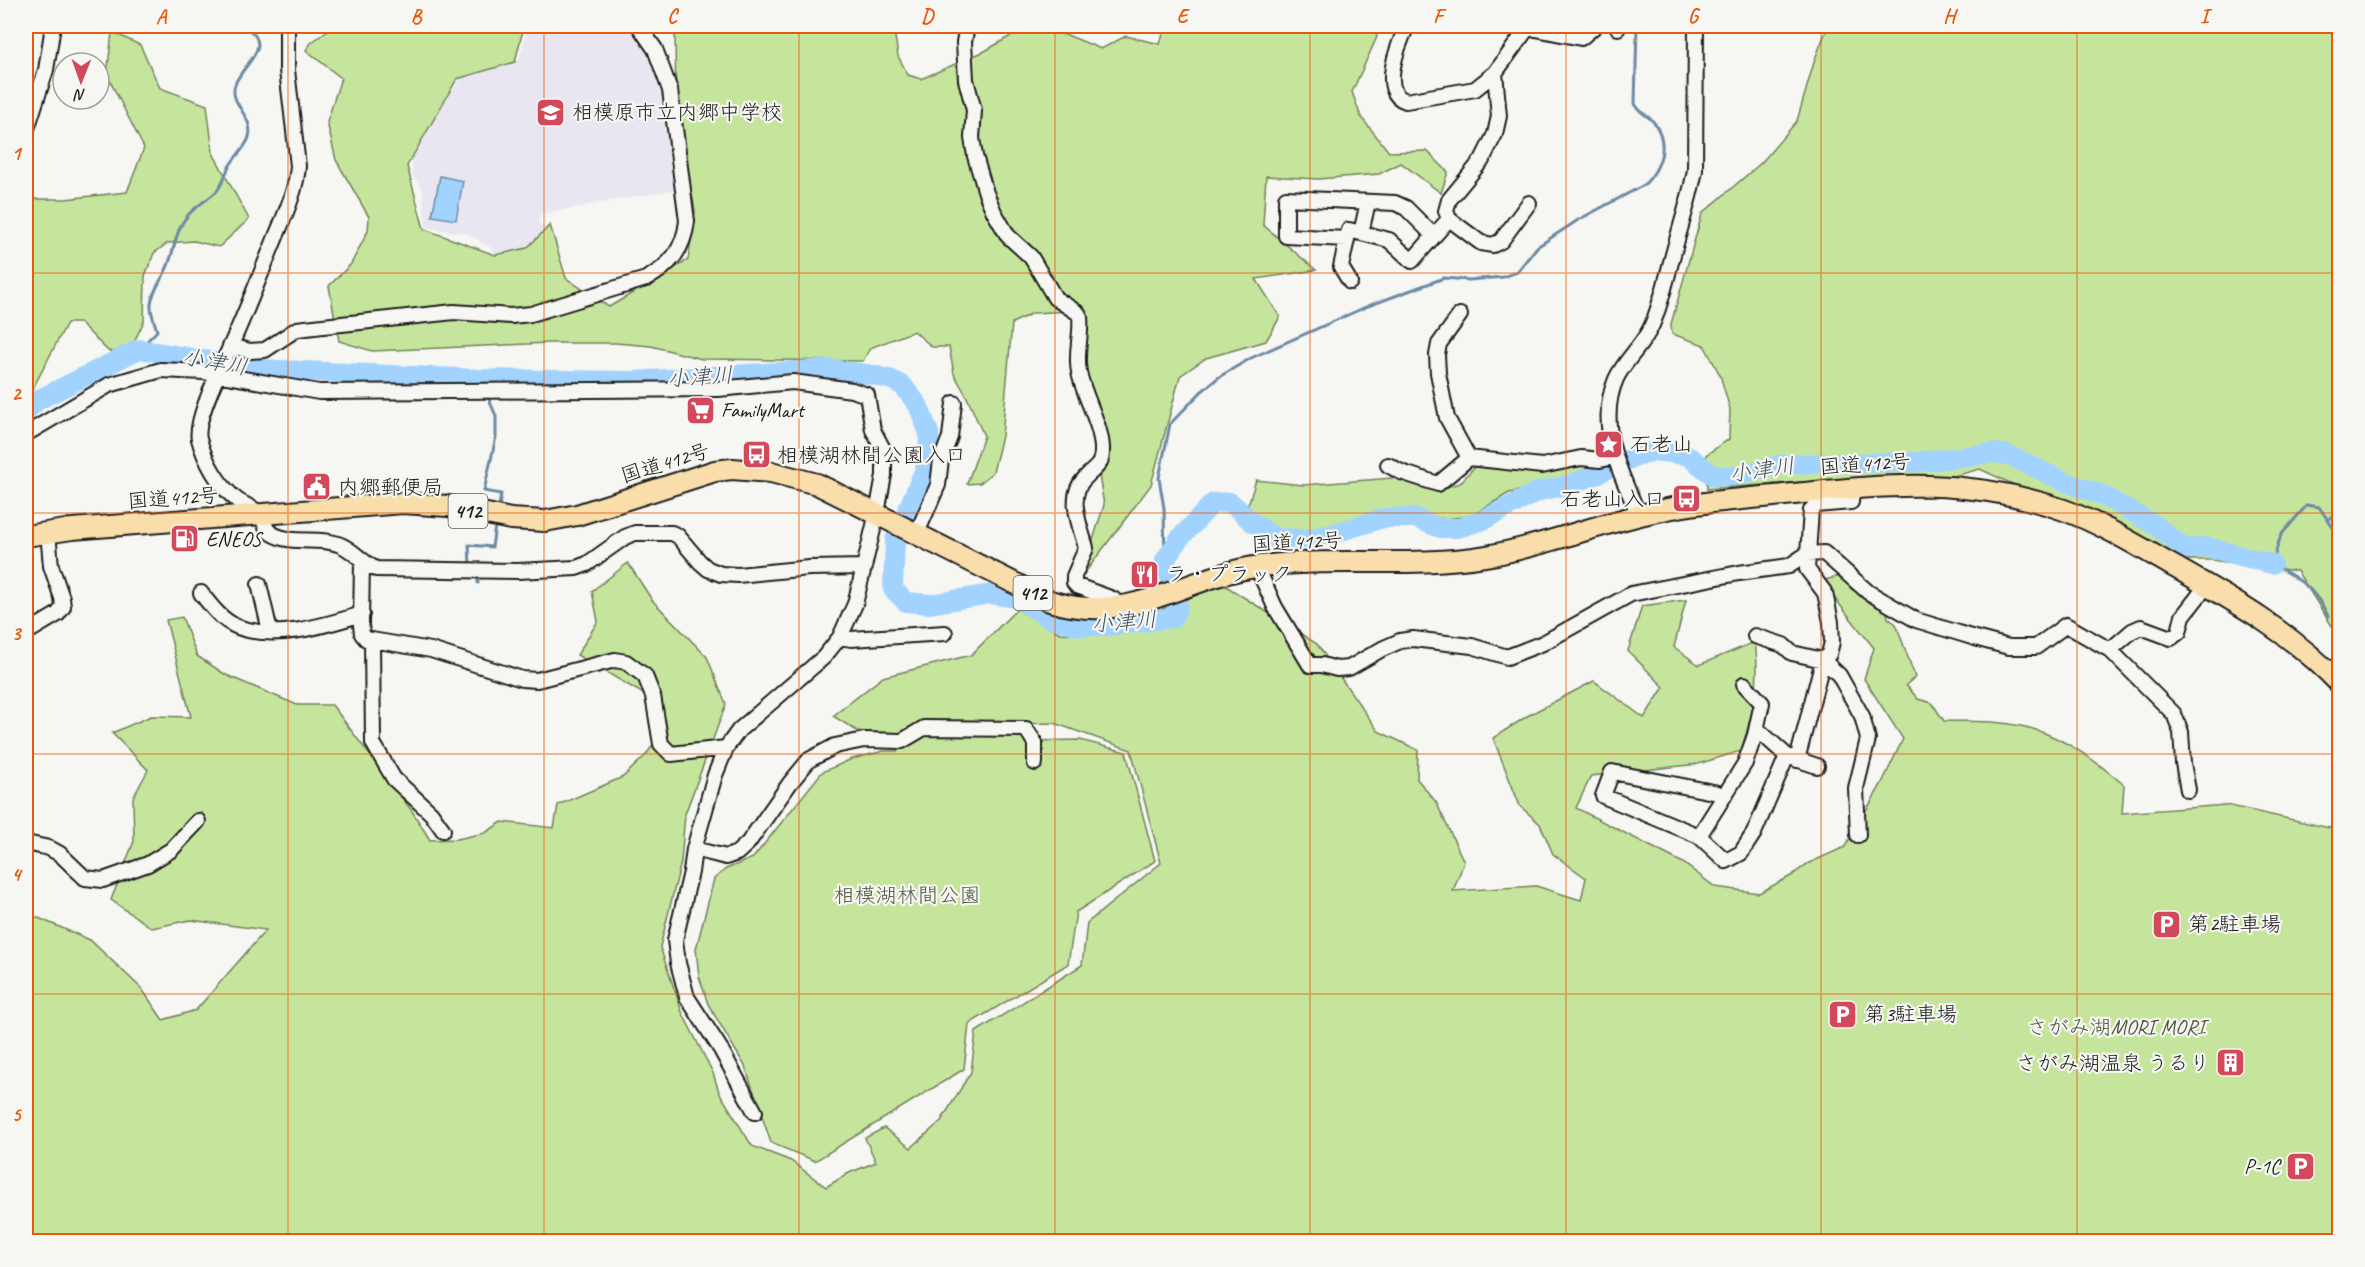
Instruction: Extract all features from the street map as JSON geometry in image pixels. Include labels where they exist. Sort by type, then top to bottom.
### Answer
[{"type":"highway","name":"国道412号","points":[[26,536],[48,532],[403,503],[448,506],[511,519],[545,521],[577,515],[698,475],[732,470],[771,472],[817,484],[1050,601],[1091,610],[1121,608],[1219,575],[1257,567],[1453,561],[1554,541],[1639,515],[1708,502],[1905,484],[1951,485],[1998,492],[2036,502],[2099,525],[2207,585],[2278,629],[2340,684]]},
{"type":"street","points":[[26,132],[46,70],[53,26]]},
{"type":"street","points":[[287,26],[286,58],[298,166],[297,177],[284,217],[217,375],[200,422],[198,438],[219,481],[238,501],[261,515],[266,529],[279,537],[295,541],[336,543],[351,550],[362,561],[376,569],[518,571],[576,568],[587,564],[625,537],[634,534],[672,533],[678,536],[708,569],[721,574],[738,575],[809,568],[865,567]]},
{"type":"street","points":[[230,346],[250,351],[265,350],[297,329],[454,312],[511,316],[531,314],[646,279],[670,263],[686,234],[687,221],[670,90],[658,56],[639,26]]},
{"type":"street","points":[[968,26],[964,42],[966,80],[974,110],[972,138],[986,194],[1004,230],[1031,257],[1055,298],[1078,313],[1080,317],[1078,369],[1100,438],[1102,452],[1099,465],[1082,482],[1077,494],[1078,521],[1086,549],[1074,576],[1074,583],[1113,599],[1121,608]]},
{"type":"street","points":[[1407,26],[1394,56],[1393,91],[1400,99],[1417,100],[1472,91],[1495,73],[1523,27],[1581,38],[1595,26]]},
{"type":"street","points":[[1639,515],[1615,459],[1609,411],[1617,378],[1640,347],[1658,310],[1693,181],[1696,26]]},
{"type":"street","points":[[1495,73],[1499,116],[1495,134],[1482,160],[1449,200],[1446,211],[1449,219],[1481,243],[1493,245],[1501,241],[1529,203]]},
{"type":"street","points":[[1347,239],[1286,236],[1286,198],[1395,203],[1406,208],[1434,236]]},
{"type":"street","points":[[1361,233],[1368,202]]},
{"type":"street","points":[[1350,282],[1341,267],[1349,230],[1389,240],[1412,261],[1449,219]]},
{"type":"street","points":[[1460,315],[1439,344],[1438,373],[1448,418],[1469,458]]},
{"type":"street","points":[[26,434],[119,381],[161,369],[217,375],[319,392],[718,389],[793,382],[852,390],[867,395],[873,430],[884,452],[884,476],[900,524]]},
{"type":"street","points":[[755,1112],[720,1048],[687,997],[678,963],[675,940],[694,849],[715,775],[726,748],[739,730],[824,657],[840,637],[855,604],[865,567],[900,524],[938,485],[941,460],[950,437],[954,404]]},
{"type":"street","points":[[1388,465],[1401,472],[1438,484],[1469,458],[1542,466],[1581,458],[1615,459]]},
{"type":"street","points":[[1724,796],[1612,772],[1603,796],[1699,836],[1726,861],[1741,854],[1792,758],[1822,660],[1829,654],[1832,642],[1831,622],[1825,593],[1807,569],[1811,510],[1816,506],[1851,502],[1852,488]]},
{"type":"street","points":[[26,633],[58,615],[63,607],[51,566],[48,532]]},
{"type":"street","points":[[1257,567],[1275,607],[1310,665],[1337,669],[1349,668],[1382,649],[1400,641],[1413,639],[1472,646],[1507,657],[1543,643],[1582,619],[1631,594],[1739,573],[1789,566],[1807,554],[1824,553],[1868,592],[1916,620],[2009,647],[2036,647],[2066,625],[2110,650],[2174,714],[2181,732],[2182,763],[2188,790]]},
{"type":"street","points":[[362,561],[362,634],[372,641],[430,650],[522,679],[537,680],[615,660],[627,662],[645,676],[653,696],[661,744],[671,754],[726,748]]},
{"type":"street","points":[[259,584],[270,631]]},
{"type":"street","points":[[2110,650],[2132,631],[2141,627],[2171,638],[2179,632],[2183,616],[2207,585]]},
{"type":"street","points":[[201,593],[222,618],[237,627],[256,632],[316,627],[362,614]]},
{"type":"street","points":[[840,637],[851,639],[945,633]]},
{"type":"street","points":[[1755,636],[1783,645],[1792,653],[1822,660],[1839,675],[1862,716],[1868,739],[1856,788],[1858,835]]},
{"type":"street","points":[[372,641],[373,743],[394,779],[431,813],[443,830]]},
{"type":"street","points":[[1699,836],[1745,763],[1757,729],[1762,703],[1744,684]]},
{"type":"street","points":[[694,849],[726,857],[737,853],[748,843],[809,760],[835,746],[864,740],[902,741],[924,729],[1026,729],[1035,743],[1035,764]]},
{"type":"street","points":[[1757,729],[1792,758],[1817,766]]},
{"type":"street","points":[[26,843],[49,848],[60,854],[86,878],[103,880],[148,864],[171,850],[198,822]]},
{"type":"shaded area","name":"相模原市立内郷中学校","points":[[527,26],[636,26],[659,72],[678,189],[540,214],[538,223],[544,227],[530,246],[497,259],[491,248],[466,233],[426,228],[422,188],[412,175],[413,146],[462,77],[483,65],[520,59]]},
{"type":"green space","points":[[333,26],[524,26],[515,62],[457,79],[407,166],[424,229],[495,255],[527,248],[550,225],[566,278],[609,307],[688,260],[695,211],[676,107],[675,35],[694,26],[907,26],[894,30],[898,56],[908,75],[921,79],[985,51],[1014,34],[1037,31],[1067,35],[1101,49],[1126,36],[1160,44],[1165,26],[1199,26],[1201,28],[1206,26],[1373,26],[1377,37],[1352,92],[1361,117],[1389,152],[1427,151],[1448,172],[1441,193],[1401,163],[1379,174],[1318,179],[1266,176],[1263,225],[1316,270],[1256,279],[1280,317],[1266,341],[1206,358],[1180,376],[1151,485],[1081,578],[1104,505],[1071,311],[1033,313],[1012,323],[1002,436],[993,472],[980,483],[967,484],[984,436],[954,374],[949,347],[932,347],[914,331],[870,348],[863,361],[702,359],[651,346],[616,343],[549,343],[372,351],[339,341],[329,286],[351,264],[368,231],[369,217],[336,160],[327,122],[341,78],[306,50],[311,43]]},
{"type":"green space","points":[[1828,26],[2339,26],[2339,627],[2332,626],[2297,571],[2210,560],[2177,560],[1980,469],[1943,479],[1841,479],[1707,489],[1706,455],[1729,439],[1730,409],[1720,375],[1704,345],[1672,334],[1671,324],[1702,214],[1762,162],[1797,121],[1815,59]]},
{"type":"green space","points":[[112,32],[140,45],[160,88],[207,105],[213,153],[249,219],[219,247],[194,241],[168,243],[154,253],[145,276],[144,321],[133,344],[119,352],[108,351],[80,323],[67,323],[32,390],[26,395],[26,199],[65,199],[127,192],[144,148],[111,83],[110,51]]},
{"type":"green space","points":[[1581,459],[1597,466],[1548,485],[1509,493],[1471,516],[1445,519],[1400,511],[1356,519],[1312,534],[1275,533],[1247,508],[1256,480],[1303,485],[1406,477],[1436,490],[1460,483],[1479,462]]},
{"type":"green space","name":"さがみ湖MORI MORI","points":[[628,563],[652,600],[707,657],[726,704],[685,814],[681,862],[660,947],[682,1012],[713,1073],[719,1092],[752,1146],[791,1161],[826,1187],[849,1173],[876,1162],[865,1138],[884,1128],[911,1148],[941,1121],[971,1072],[976,1032],[1082,965],[1087,923],[1161,863],[1131,750],[1054,723],[923,727],[905,738],[857,731],[833,716],[883,677],[971,655],[1017,609],[1060,633],[1100,635],[1223,584],[1317,644],[1378,731],[1418,750],[1417,779],[1436,802],[1464,862],[1453,891],[1536,886],[1581,900],[1586,878],[1553,854],[1540,824],[1520,806],[1493,738],[1529,715],[1594,681],[1644,718],[1664,687],[1628,651],[1642,606],[1686,600],[1674,647],[1699,665],[1755,642],[1757,671],[1755,697],[1741,751],[1698,764],[1591,776],[1576,808],[1683,863],[1715,887],[1759,893],[1791,876],[1807,864],[1845,847],[1881,785],[1903,739],[1864,679],[1874,648],[1821,581],[1844,575],[1851,589],[1886,605],[1888,618],[1896,624],[1915,677],[1906,685],[1918,699],[1932,703],[1944,721],[1989,722],[2022,726],[2070,745],[2124,785],[2122,813],[2226,805],[2339,830],[2339,1241],[26,1241],[26,918],[29,914],[90,940],[142,989],[163,1020],[196,1010],[266,930],[190,920],[152,928],[111,900],[134,841],[133,798],[148,770],[112,733],[151,716],[191,717],[166,620],[182,617],[197,656],[226,675],[297,705],[332,705],[412,811],[430,840],[457,839],[485,833],[502,822],[554,828],[558,805],[623,777],[646,755],[666,726],[642,693],[577,655],[598,621],[592,591]]},
{"type":"green space","name":"相模湖林間公園","points":[[924,731],[1017,732],[1029,741],[1080,740],[1126,752],[1155,861],[1076,912],[1068,964],[969,1024],[964,1069],[815,1161],[771,1143],[745,1066],[708,1004],[699,976],[696,949],[714,879],[726,869],[753,858],[822,772],[852,759],[884,751],[898,751]]},
{"type":"water","points":[[440,176],[463,181],[456,220],[432,216]]},
{"type":"waterway","points":[[139,349],[157,331],[151,304],[169,263],[183,221],[218,189],[231,163],[249,137],[248,122],[237,103],[234,90],[240,74],[258,47],[253,33],[244,26]]},
{"type":"waterway","points":[[1165,560],[1164,508],[1159,478],[1170,424],[1219,377],[1251,358],[1368,306],[1444,278],[1469,280],[1503,277],[1517,272],[1537,247],[1578,220],[1644,185],[1659,164],[1662,140],[1655,124],[1635,104],[1637,26]]},
{"type":"waterway","name":"小津川","points":[[26,411],[38,400],[139,349],[258,369],[480,379],[633,381],[829,369],[873,375],[892,380],[903,386],[918,405],[929,433],[928,462],[895,540],[893,589],[906,602],[930,604],[991,594],[1017,598],[1049,618],[1080,626],[1110,626],[1173,618],[1178,606],[1165,560],[1179,539],[1213,503],[1230,502],[1275,538],[1305,539],[1332,534],[1383,518],[1415,518],[1440,528],[1458,528],[1481,521],[1539,491],[1564,486],[1596,475],[1619,463],[1653,451],[1687,455],[1714,476],[1735,476],[1784,464],[1917,462],[1995,453],[2008,455],[2068,483],[2102,495],[2155,525],[2185,549],[2206,547],[2272,564]]},
{"type":"waterway","name":"小津川","points":[[480,379],[481,383]]},
{"type":"waterway","points":[[488,397],[496,416],[496,437],[484,491],[501,494],[499,506]]},
{"type":"waterway","name":"小津川","points":[[2328,616],[2323,606],[2305,585],[2272,564],[2281,535],[2307,505],[2319,507],[2340,538]]},
{"type":"waterway","points":[[2328,520],[2340,510]]},
{"type":"waterway","points":[[470,565],[469,545],[492,547],[495,526]]},
{"type":"waterway","points":[[478,575],[478,583]]},
{"type":"place","name":"相模原市立内郷中学校","points":[[551,112]]},
{"type":"place","name":"FamilyMart","points":[[700,410]]},
{"type":"place","name":"石老山","points":[[1609,444]]},
{"type":"place","name":"相模湖林間公園入口","points":[[756,455]]},
{"type":"place","name":"内郷郵便局","points":[[317,487]]},
{"type":"place","name":"石老山入口","points":[[1686,499]]},
{"type":"place","name":"ENEOS","points":[[185,539]]},
{"type":"place","name":"ラ・プラック","points":[[1145,574]]},
{"type":"place","name":"第2駐車場","points":[[2167,924]]},
{"type":"place","name":"第3駐車場","points":[[1843,1014]]},
{"type":"place","name":"さがみ湖温泉 うるり","points":[[2231,1063]]},
{"type":"place","name":"P-1C","points":[[2301,1166]]}]
